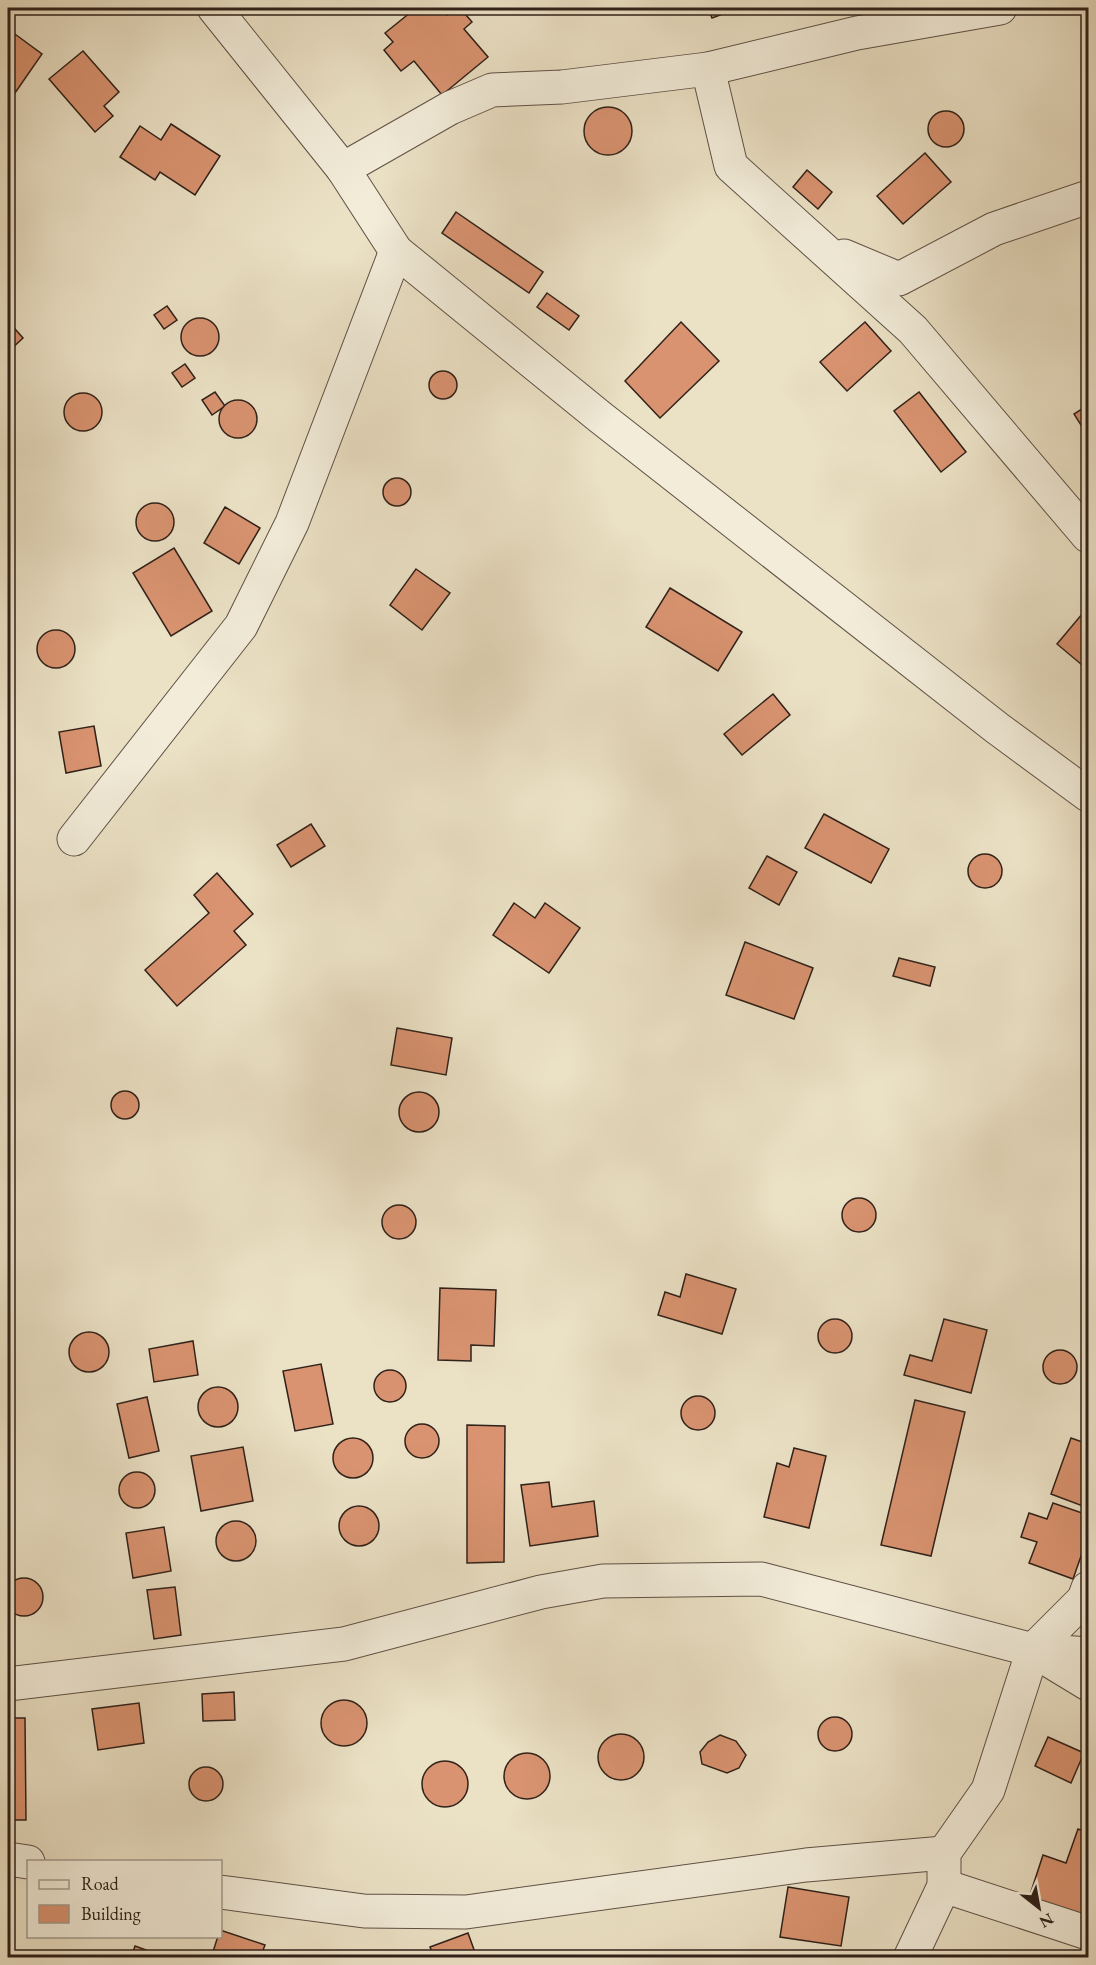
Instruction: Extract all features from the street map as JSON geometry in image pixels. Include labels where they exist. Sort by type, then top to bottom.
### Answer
[{"type":"street","points":[[214,8],[343,169],[396,250],[600,417],[997,728],[1089,795]]},
{"type":"street","points":[[343,169],[450,108],[492,90],[562,87],[708,69],[857,33],[1000,8]]},
{"type":"street","points":[[708,69],[731,166],[826,249],[913,330],[1089,536]]},
{"type":"street","points":[[826,249],[899,279],[994,229],[1089,197]]},
{"type":"street","points":[[74,839],[242,626],[292,523],[396,250]]},
{"type":"street","points":[[8,1684],[344,1644],[542,1592],[603,1581],[761,1578],[1033,1650],[1089,1654]]},
{"type":"street","points":[[910,1958],[944,1886],[944,1853],[988,1790],[1033,1650],[1084,1599],[1089,1588]]},
{"type":"street","points":[[1033,1650],[1089,1684]]},
{"type":"street","points":[[222,1892],[364,1911],[466,1912],[806,1865],[944,1853]]},
{"type":"street","points":[[8,1859],[27,1862]]},
{"type":"street","points":[[944,1886],[1089,1933]]},
{"type":"building","points":[[416,8],[441,8],[447,15],[455,8],[460,8],[472,22],[464,29],[488,57],[442,95],[414,61],[401,71],[384,50],[393,42],[385,33]]},
{"type":"building","points":[[708,8],[739,8],[712,18]]},
{"type":"building","points":[[8,29],[42,54],[8,103]]},
{"type":"building","points":[[83,51],[119,92],[104,106],[113,116],[95,132],[49,79]]},
{"type":"building","points":[[603,107],[613,107],[625,114],[632,126],[632,136],[625,148],[613,155],[603,155],[588,144],[584,136],[584,126],[595,111]]},
{"type":"building","points":[[946,111],[958,117],[964,129],[958,141],[946,147],[934,141],[928,129],[934,117]]},
{"type":"building","points":[[171,124],[220,156],[195,195],[160,172],[155,180],[120,157],[140,126],[161,140]]},
{"type":"building","points":[[925,153],[951,182],[903,224],[877,196]]},
{"type":"building","points":[[807,170],[832,192],[818,209],[793,187]]},
{"type":"building","points":[[456,212],[543,272],[529,293],[442,233]]},
{"type":"building","points":[[547,293],[579,316],[569,330],[537,307]]},
{"type":"building","points":[[167,306],[177,320],[164,329],[154,315]]},
{"type":"building","points":[[200,318],[214,323],[219,337],[214,351],[200,356],[186,351],[181,337],[186,323]]},
{"type":"building","points":[[8,321],[23,338],[8,352]]},
{"type":"building","points":[[681,322],[719,361],[660,418],[625,381]]},
{"type":"building","points":[[865,322],[891,351],[847,391],[820,362]]},
{"type":"building","points":[[185,364],[195,378],[182,387],[172,373]]},
{"type":"building","points":[[443,371],[453,375],[457,385],[453,395],[443,399],[433,395],[429,385],[433,375]]},
{"type":"building","points":[[215,392],[225,406],[212,415],[202,400]]},
{"type":"building","points":[[919,392],[966,452],[941,472],[894,411]]},
{"type":"building","points":[[83,393],[97,398],[102,412],[97,426],[83,431],[69,426],[64,412],[69,398]]},
{"type":"building","points":[[238,400],[252,405],[257,419],[252,433],[238,438],[224,433],[219,419],[224,405]]},
{"type":"building","points":[[1088,405],[1088,432],[1086,433],[1074,414]]},
{"type":"building","points":[[397,478],[407,482],[411,492],[407,502],[397,506],[387,502],[383,492],[387,482]]},
{"type":"building","points":[[155,503],[169,508],[174,522],[169,536],[155,541],[141,536],[136,522],[141,508]]},
{"type":"building","points":[[225,507],[260,528],[239,564],[204,543]]},
{"type":"building","points":[[174,548],[212,611],[171,636],[133,573]]},
{"type":"building","points":[[416,569],[450,593],[422,630],[390,605]]},
{"type":"building","points":[[670,588],[742,632],[718,671],[646,627]]},
{"type":"building","points":[[1088,607],[1088,670],[1057,644]]},
{"type":"building","points":[[56,630],[70,635],[75,649],[70,663],[56,668],[42,663],[37,649],[42,635]]},
{"type":"building","points":[[773,694],[790,715],[742,755],[724,734]]},
{"type":"building","points":[[94,726],[101,766],[66,773],[59,732]]},
{"type":"building","points":[[824,814],[889,849],[871,883],[805,848]]},
{"type":"building","points":[[311,824],[325,846],[291,867],[277,845]]},
{"type":"building","points":[[985,854],[997,859],[1002,871],[997,883],[985,888],[973,883],[968,871],[973,859]]},
{"type":"building","points":[[767,856],[797,872],[779,905],[749,888]]},
{"type":"building","points":[[217,873],[253,914],[234,931],[246,945],[177,1006],[145,970],[209,913],[194,895]]},
{"type":"building","points":[[514,903],[535,918],[545,903],[580,928],[549,973],[493,935]]},
{"type":"building","points":[[745,942],[813,968],[794,1019],[726,995]]},
{"type":"building","points":[[899,958],[935,967],[930,986],[893,976]]},
{"type":"building","points":[[397,1028],[452,1038],[446,1075],[391,1065]]},
{"type":"building","points":[[125,1091],[135,1095],[139,1105],[135,1115],[125,1119],[115,1115],[111,1105],[115,1095]]},
{"type":"building","points":[[419,1092],[427,1093],[433,1098],[438,1104],[438,1120],[433,1126],[427,1131],[419,1132],[411,1131],[405,1126],[400,1120],[399,1112],[400,1104],[405,1098],[411,1093]]},
{"type":"building","points":[[859,1198],[871,1203],[876,1215],[871,1227],[859,1232],[847,1227],[842,1215],[847,1203]]},
{"type":"building","points":[[399,1205],[411,1210],[416,1222],[411,1234],[399,1239],[387,1234],[382,1222],[387,1210]]},
{"type":"building","points":[[686,1274],[736,1289],[722,1334],[658,1315],[665,1292],[680,1297]]},
{"type":"building","points":[[440,1288],[496,1290],[494,1346],[471,1345],[471,1361],[438,1360]]},
{"type":"building","points":[[835,1319],[847,1324],[852,1336],[847,1348],[835,1353],[823,1348],[818,1336],[823,1324]]},
{"type":"building","points":[[944,1319],[987,1330],[971,1393],[904,1375],[910,1355],[932,1361]]},
{"type":"building","points":[[89,1332],[103,1338],[109,1352],[103,1366],[89,1372],[75,1366],[69,1352],[75,1338]]},
{"type":"building","points":[[193,1341],[198,1375],[154,1382],[149,1349]]},
{"type":"building","points":[[1060,1350],[1072,1355],[1077,1367],[1072,1379],[1060,1384],[1048,1379],[1043,1367],[1048,1355]]},
{"type":"building","points":[[8,1358],[12,1414],[8,1415]]},
{"type":"building","points":[[321,1364],[333,1424],[295,1431],[283,1371]]},
{"type":"building","points":[[390,1370],[401,1375],[406,1386],[401,1397],[390,1402],[379,1397],[374,1386],[379,1375]]},
{"type":"building","points":[[218,1387],[232,1393],[238,1407],[232,1421],[218,1427],[204,1421],[198,1407],[204,1393]]},
{"type":"building","points":[[698,1396],[710,1401],[715,1413],[710,1425],[698,1430],[686,1425],[681,1413],[686,1401]]},
{"type":"building","points":[[147,1397],[159,1451],[129,1458],[117,1404]]},
{"type":"building","points":[[915,1400],[965,1412],[931,1556],[881,1545]]},
{"type":"building","points":[[422,1424],[434,1429],[439,1441],[434,1453],[422,1458],[410,1453],[405,1441],[410,1429]]},
{"type":"building","points":[[467,1425],[505,1426],[504,1562],[467,1563]]},
{"type":"building","points":[[353,1438],[367,1444],[373,1458],[367,1472],[353,1478],[339,1472],[333,1458],[339,1444]]},
{"type":"building","points":[[1071,1438],[1088,1444],[1088,1508],[1051,1494]]},
{"type":"building","points":[[243,1447],[253,1501],[201,1511],[191,1456]]},
{"type":"building","points":[[794,1448],[826,1456],[809,1528],[764,1517],[777,1463],[789,1467]]},
{"type":"building","points":[[137,1472],[150,1477],[155,1490],[150,1503],[137,1508],[124,1503],[119,1490],[124,1477]]},
{"type":"building","points":[[549,1482],[552,1507],[594,1501],[598,1536],[530,1546],[521,1485]]},
{"type":"building","points":[[1053,1503],[1088,1515],[1088,1536],[1073,1579],[1029,1563],[1037,1542],[1021,1537],[1029,1513],[1047,1519]]},
{"type":"building","points":[[359,1506],[373,1512],[379,1526],[373,1540],[359,1546],[345,1540],[339,1526],[345,1512]]},
{"type":"building","points":[[236,1521],[250,1527],[256,1541],[250,1555],[236,1561],[222,1555],[216,1541],[222,1527]]},
{"type":"building","points":[[164,1527],[171,1571],[133,1578],[126,1533]]},
{"type":"building","points":[[24,1578],[38,1583],[43,1597],[38,1611],[24,1616],[10,1611],[5,1597],[10,1583]]},
{"type":"building","points":[[175,1587],[181,1635],[154,1639],[147,1590]]},
{"type":"building","points":[[234,1692],[235,1720],[203,1721],[202,1694]]},
{"type":"building","points":[[344,1700],[360,1707],[367,1723],[360,1739],[344,1746],[328,1739],[321,1723],[328,1707]]},
{"type":"building","points":[[139,1703],[144,1743],[98,1750],[92,1709]]},
{"type":"building","points":[[835,1717],[847,1722],[852,1734],[847,1746],[835,1751],[823,1746],[818,1734],[823,1722]]},
{"type":"building","points":[[8,1718],[25,1718],[26,1820],[8,1820]]},
{"type":"building","points":[[621,1734],[637,1741],[644,1757],[637,1773],[621,1780],[605,1773],[598,1757],[605,1741]]},
{"type":"building","points":[[720,1735],[736,1741],[746,1755],[739,1768],[727,1773],[702,1764],[700,1752],[708,1742]]},
{"type":"building","points":[[1048,1737],[1084,1753],[1071,1783],[1035,1766]]},
{"type":"building","points":[[527,1753],[543,1760],[550,1776],[543,1792],[527,1799],[511,1792],[504,1776],[511,1760]]},
{"type":"building","points":[[445,1761],[461,1768],[468,1784],[461,1800],[445,1807],[429,1800],[422,1784],[429,1768]]},
{"type":"building","points":[[206,1767],[218,1772],[223,1784],[218,1796],[206,1801],[194,1796],[189,1784],[194,1772]]},
{"type":"building","points":[[1078,1829],[1088,1833],[1088,1924],[1027,1904],[1043,1855],[1066,1863]]},
{"type":"building","points":[[788,1887],[849,1897],[841,1946],[780,1937]]},
{"type":"building","points":[[222,1931],[265,1945],[260,1958],[211,1958],[217,1938],[222,1938]]},
{"type":"building","points":[[468,1933],[477,1958],[434,1958],[430,1947]]},
{"type":"building","points":[[135,1946],[168,1958],[131,1958]]}]
